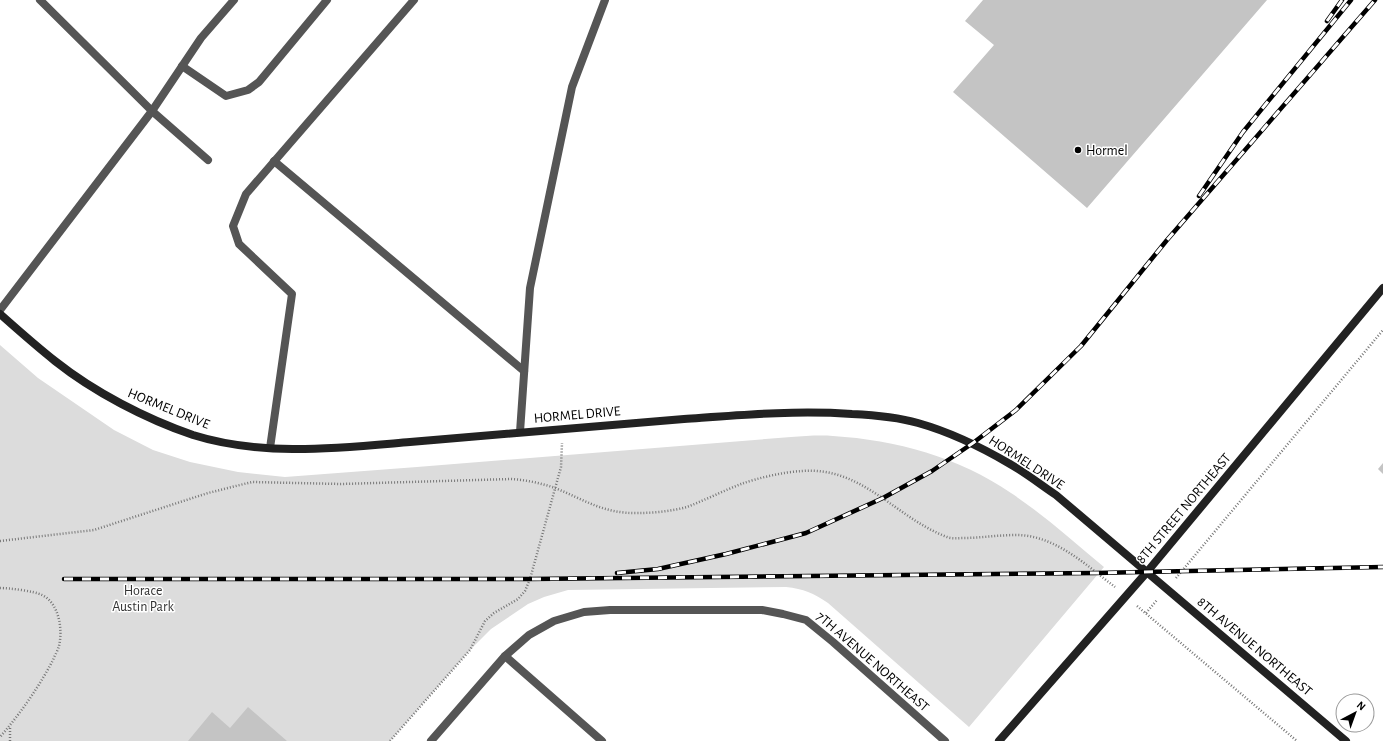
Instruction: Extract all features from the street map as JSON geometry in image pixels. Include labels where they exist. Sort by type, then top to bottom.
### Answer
[{"type":"street","points":[[40,0],[152,111],[208,160]]},
{"type":"street","points":[[0,310],[152,111],[201,38],[234,0]]},
{"type":"street","points":[[182,66],[226,96],[248,90],[259,82],[327,0]]},
{"type":"street","points":[[270,448],[292,294],[239,244],[233,226],[246,194],[414,0]]},
{"type":"street","points":[[520,432],[530,288],[572,87],[605,0]]},
{"type":"street","points":[[274,161],[524,371]]},
{"type":"street","name":"8TH STREET NORTHEAST","points":[[999,741],[1147,572],[1383,288]]},
{"type":"street","name":"HORMEL DRIVE","points":[[0,314],[56,362],[95,389],[128,407],[194,435],[227,443],[270,448],[315,449],[355,447],[562,428],[773,412],[827,412],[868,415],[917,422],[972,443],[1012,465],[1056,495],[1147,572]]},
{"type":"street","name":"8TH AVENUE NORTHEAST","points":[[1147,572],[1346,741]]},
{"type":"street","name":"7TH AVENUE NORTHEAST","points":[[431,741],[505,656],[528,635],[554,621],[584,612],[610,610],[762,610],[806,620],[834,642],[945,741]]},
{"type":"street","points":[[505,656],[602,741]]},
{"type":"path","points":[[1146,613],[1383,330]]},
{"type":"path","points":[[390,741],[470,650],[486,621],[494,613],[518,599],[525,592],[530,579],[561,467],[563,449],[562,428]]},
{"type":"path","points":[[0,541],[94,530],[208,493],[252,482],[341,484],[511,479],[555,488],[594,506],[613,511],[638,513],[686,507],[742,484],[773,476],[802,471],[825,472],[849,478],[883,498],[926,527],[950,538],[978,538],[1017,535],[1043,540],[1065,550],[1126,596],[1297,741]]},
{"type":"path","points":[[0,588],[10,588],[42,595],[53,605],[61,623],[59,647],[45,676],[10,726],[0,737]]},
{"type":"path","points":[[10,726],[10,741]]},
{"type":"green space","name":"Horace Austin Park","points":[[0,345],[38,378],[114,430],[153,450],[190,462],[238,472],[285,477],[807,436],[857,438],[903,446],[948,460],[991,480],[1035,510],[1104,567],[969,727],[828,603],[803,590],[786,587],[568,590],[544,597],[528,604],[491,629],[470,650],[390,741],[0,741]]},
{"type":"building","name":"Hormel","points":[[983,0],[1267,0],[1087,208],[953,92],[994,45],[965,21]]},
{"type":"building","points":[[1383,463],[1383,474],[1378,469]]},
{"type":"building","points":[[248,707],[287,741],[188,741],[212,712],[230,728]]},
{"type":"railway","points":[[1327,21],[1342,0]]},
{"type":"railway","points":[[1199,196],[1243,132],[1351,0]]},
{"type":"railway","points":[[617,573],[658,569],[726,554],[806,533],[883,498],[932,471],[973,443],[1016,410],[1081,346],[1167,240],[1375,0]]},
{"type":"railway","points":[[64,579],[530,579],[1096,573],[1383,567]]},
{"type":"place","name":"Hormel","points":[[1078,150]]}]
